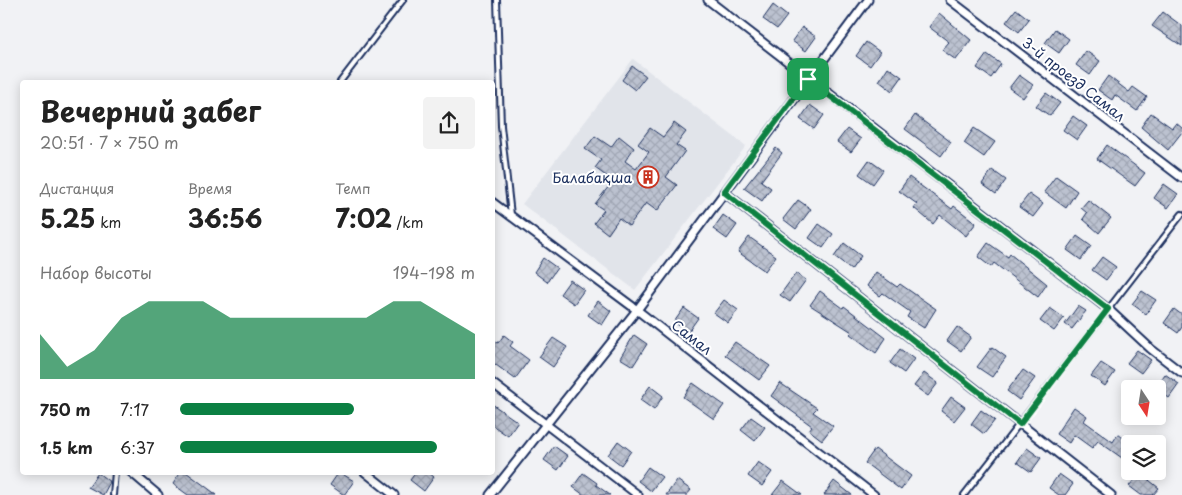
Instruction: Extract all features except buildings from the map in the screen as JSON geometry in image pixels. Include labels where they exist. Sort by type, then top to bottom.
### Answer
[{"type":"street","points":[[708,0],[1108,309],[1151,349],[1182,373]]},
{"type":"street","points":[[490,495],[637,310],[868,0]]},
{"type":"street","name":"3-й проезд Самал","points":[[950,0],[1182,178]]},
{"type":"street","points":[[724,192],[1111,495]]},
{"type":"street","name":"Самал","points":[[495,204],[637,310],[874,495]]},
{"type":"street","points":[[495,385],[548,424],[638,495]]},
{"type":"street","points":[[134,475],[158,495]]},
{"type":"street","points":[[369,475],[394,495]]},
{"type":"lane","points":[[342,80],[403,0]]},
{"type":"lane","points":[[497,0],[501,126],[512,217]]},
{"type":"lane","points":[[964,495],[1182,214]]},
{"type":"lane","points":[[113,495],[115,475]]},
{"type":"shaded area","points":[[633,59],[746,146],[635,290],[522,204]]},
{"type":"place","name":"Балабақша","points":[[648,177]]},
{"type":"route","points":[[808,79],[1108,309],[1020,424],[724,192],[808,79]]}]
